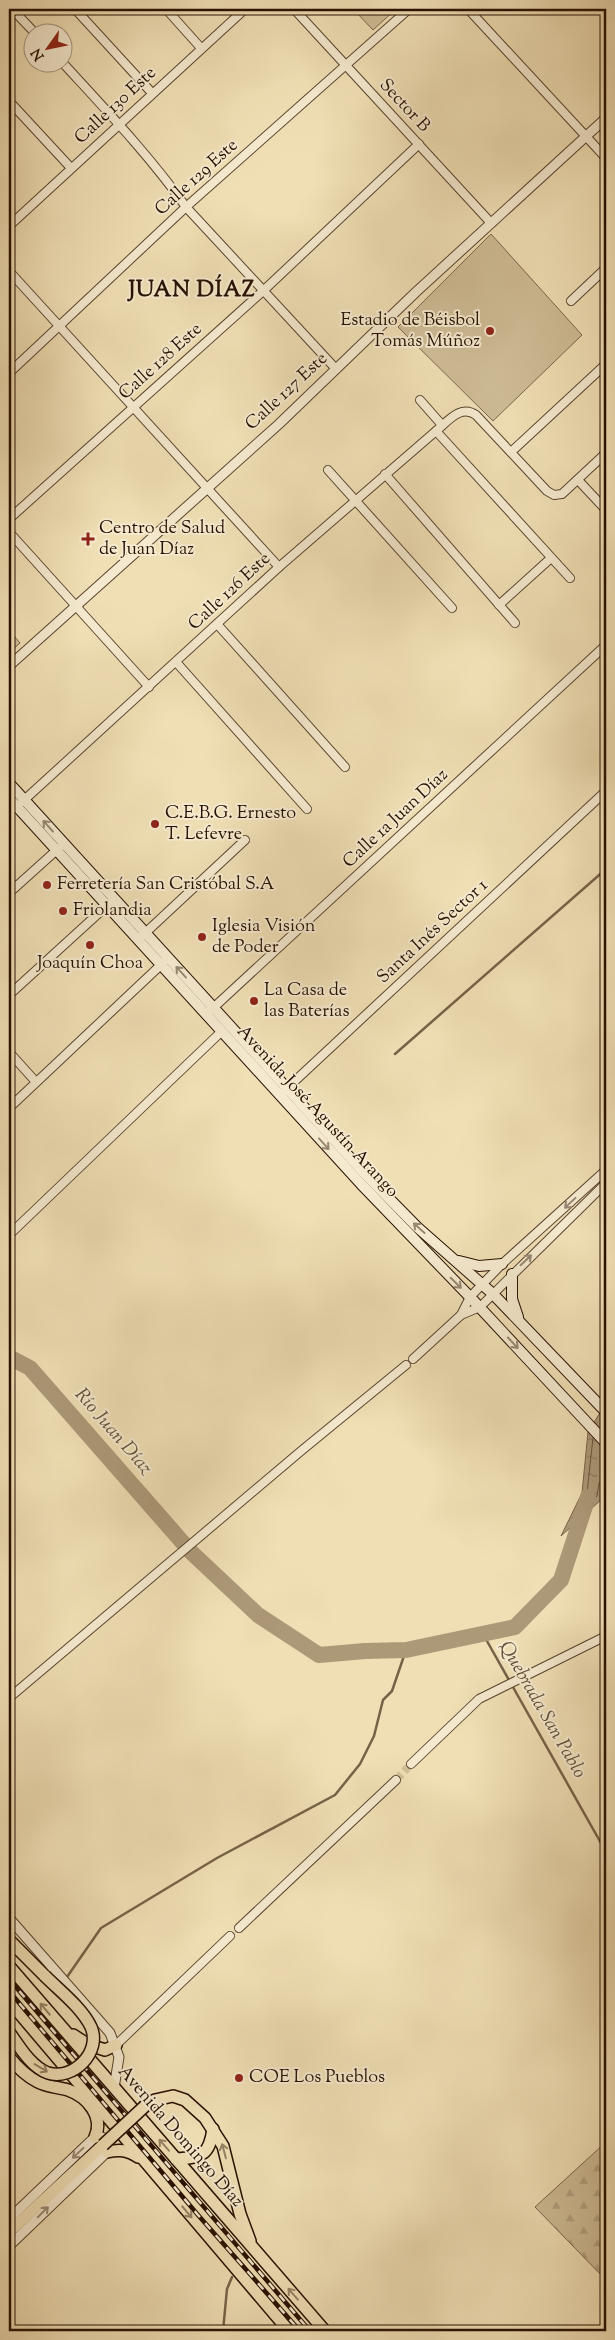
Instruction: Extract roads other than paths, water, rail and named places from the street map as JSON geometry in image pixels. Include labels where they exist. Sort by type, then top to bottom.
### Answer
[{"type":"main road","name":"Avenida José Agustín Arango","points":[[9,783],[20,803],[283,1091],[417,1227],[483,1284],[606,1412]]},
{"type":"main road","name":"Avenida José Agustín Arango","points":[[9,798],[20,803]]},
{"type":"main road","name":"Avenida José Agustín Arango","points":[[210,1012],[221,1032],[283,1091],[407,1234],[480,1307],[606,1443]]},
{"type":"main road","points":[[456,1260],[479,1266],[502,1264]]},
{"type":"main road","points":[[512,1274],[512,1299],[519,1320]]},
{"type":"main road","points":[[9,1940],[79,2010],[91,2028],[93,2044],[87,2058],[76,2069],[63,2075],[48,2073],[32,2063],[9,2032]]},
{"type":"main road","name":"Avenida Domingo Díaz","points":[[9,1966],[325,2331]]},
{"type":"main road","points":[[9,2001],[289,2331]]},
{"type":"main road","points":[[57,2023],[87,2044],[105,2050],[116,2045]]},
{"type":"main road","points":[[9,2057],[26,2076],[40,2084],[68,2090],[83,2098],[130,2152],[145,2162]]},
{"type":"main road","points":[[9,2232],[145,2106],[155,2100],[173,2096],[185,2100],[194,2107],[213,2129],[223,2146],[240,2214],[253,2248]]},
{"type":"main road","points":[[97,2115],[102,2145]]},
{"type":"main road","points":[[176,2159],[201,2155],[208,2149],[213,2129]]},
{"type":"main road","points":[[102,2145],[130,2152]]},
{"type":"street","points":[[12,9],[24,22]]},
{"type":"street","points":[[74,9],[152,93]]},
{"type":"street","points":[[166,9],[201,48]]},
{"type":"street","name":"Calle 130 Este","points":[[9,226],[245,9]]},
{"type":"street","name":"Sector B","points":[[294,9],[491,223]]},
{"type":"street","name":"Calle 129 Este","points":[[9,373],[186,207],[409,9]]},
{"type":"street","points":[[468,9],[606,158]]},
{"type":"street","points":[[71,72],[167,180],[186,207],[336,369]]},
{"type":"street","points":[[9,101],[71,168]]},
{"type":"street","name":"Calle 127 Este","points":[[9,666],[279,424],[491,223],[606,118]]},
{"type":"street","name":"Calle 128 Este","points":[[9,519],[263,291],[418,144]]},
{"type":"street","points":[[571,301],[606,268]]},
{"type":"street","points":[[9,271],[278,567]]},
{"type":"street","points":[[606,364],[511,452],[547,491],[554,495],[562,494],[606,453]]},
{"type":"street","points":[[420,400],[442,425]]},
{"type":"street","name":"Calle 126 Este","points":[[20,803],[278,567],[442,425],[463,410],[468,410],[511,452]]},
{"type":"street","points":[[436,431],[570,578]]},
{"type":"street","points":[[328,470],[452,608]]},
{"type":"street","points":[[385,474],[514,622]]},
{"type":"street","points":[[578,480],[606,510]]},
{"type":"street","points":[[9,532],[77,605],[149,687]]},
{"type":"street","points":[[499,605],[551,558]]},
{"type":"street","points":[[217,624],[345,767]]},
{"type":"street","name":"Calle 1a Juan Díaz","points":[[210,1012],[606,645]]},
{"type":"street","points":[[176,662],[307,809]]},
{"type":"street","name":"Santa Inés Sector 1","points":[[283,1091],[606,791]]},
{"type":"street","points":[[141,936],[245,840]]},
{"type":"street","points":[[9,893],[60,847]]},
{"type":"street","points":[[9,995],[110,902]]},
{"type":"street","points":[[9,1108],[164,961]]},
{"type":"street","points":[[9,1234],[221,1032]]},
{"type":"street","points":[[9,1052],[36,1082]]},
{"type":"street","points":[[461,1315],[470,1297],[502,1264],[606,1170]]},
{"type":"street","points":[[413,1359],[461,1315],[480,1307],[606,1184]]},
{"type":"street","points":[[9,1698],[207,1529],[406,1365]]},
{"type":"street","points":[[411,1764],[479,1699],[606,1636]]},
{"type":"street","points":[[239,1928],[396,1780]]},
{"type":"street","points":[[9,1918],[61,1980],[102,2023],[116,2045],[119,2057],[114,2088]]},
{"type":"street","points":[[116,2045],[230,1936]]},
{"type":"street","points":[[9,2219],[102,2145]]},
{"type":"street","points":[[9,2246],[102,2145]]},
{"type":"water","points":[[606,1403],[606,1464],[602,1499],[561,1536],[582,1493],[588,1432]]},
{"type":"waterway","points":[[395,1054],[606,869]]},
{"type":"waterway","name":"Río Juan Díaz","points":[[9,1357],[30,1368],[191,1552],[258,1615],[319,1655],[406,1650],[515,1627],[561,1580],[588,1497]]},
{"type":"waterway","name":"Quebrada San Pablo","points":[[483,1634],[606,1852]]},
{"type":"waterway","points":[[67,1977],[101,1928],[217,1858],[335,1795],[360,1764],[374,1736],[383,1700],[392,1691],[406,1650]]},
{"type":"waterway","points":[[9,2023],[12,2020]]},
{"type":"waterway","points":[[223,2331],[227,2289],[232,2277]]},
{"type":"tunnel","points":[[396,1780],[411,1764]]},
{"type":"railway","points":[[9,1979],[310,2331]]},
{"type":"railway","points":[[9,1991],[198,2215],[300,2331]]},
{"type":"place","name":"Estadio de Béisbol Tomás Múñoz","points":[[490,331]]},
{"type":"place","name":"Centro de Salud de Juan Díaz","points":[[88,539]]},
{"type":"place","name":"C.E.B.G. Ernesto T. Lefevre","points":[[155,824]]},
{"type":"place","name":"Ferretería San Cristóbal S.A","points":[[47,885]]},
{"type":"place","name":"Friolandia","points":[[63,911]]},
{"type":"place","name":"Iglesia Visión de Poder","points":[[202,937]]},
{"type":"place","name":"Joaquín Choa","points":[[90,945]]},
{"type":"place","name":"La Casa de las Baterías","points":[[254,1001]]},
{"type":"place","name":"COE Los Pueblos","points":[[239,2078]]},
{"type":"district","name":"JUAN DÍAZ","points":[[192,291]]}]
